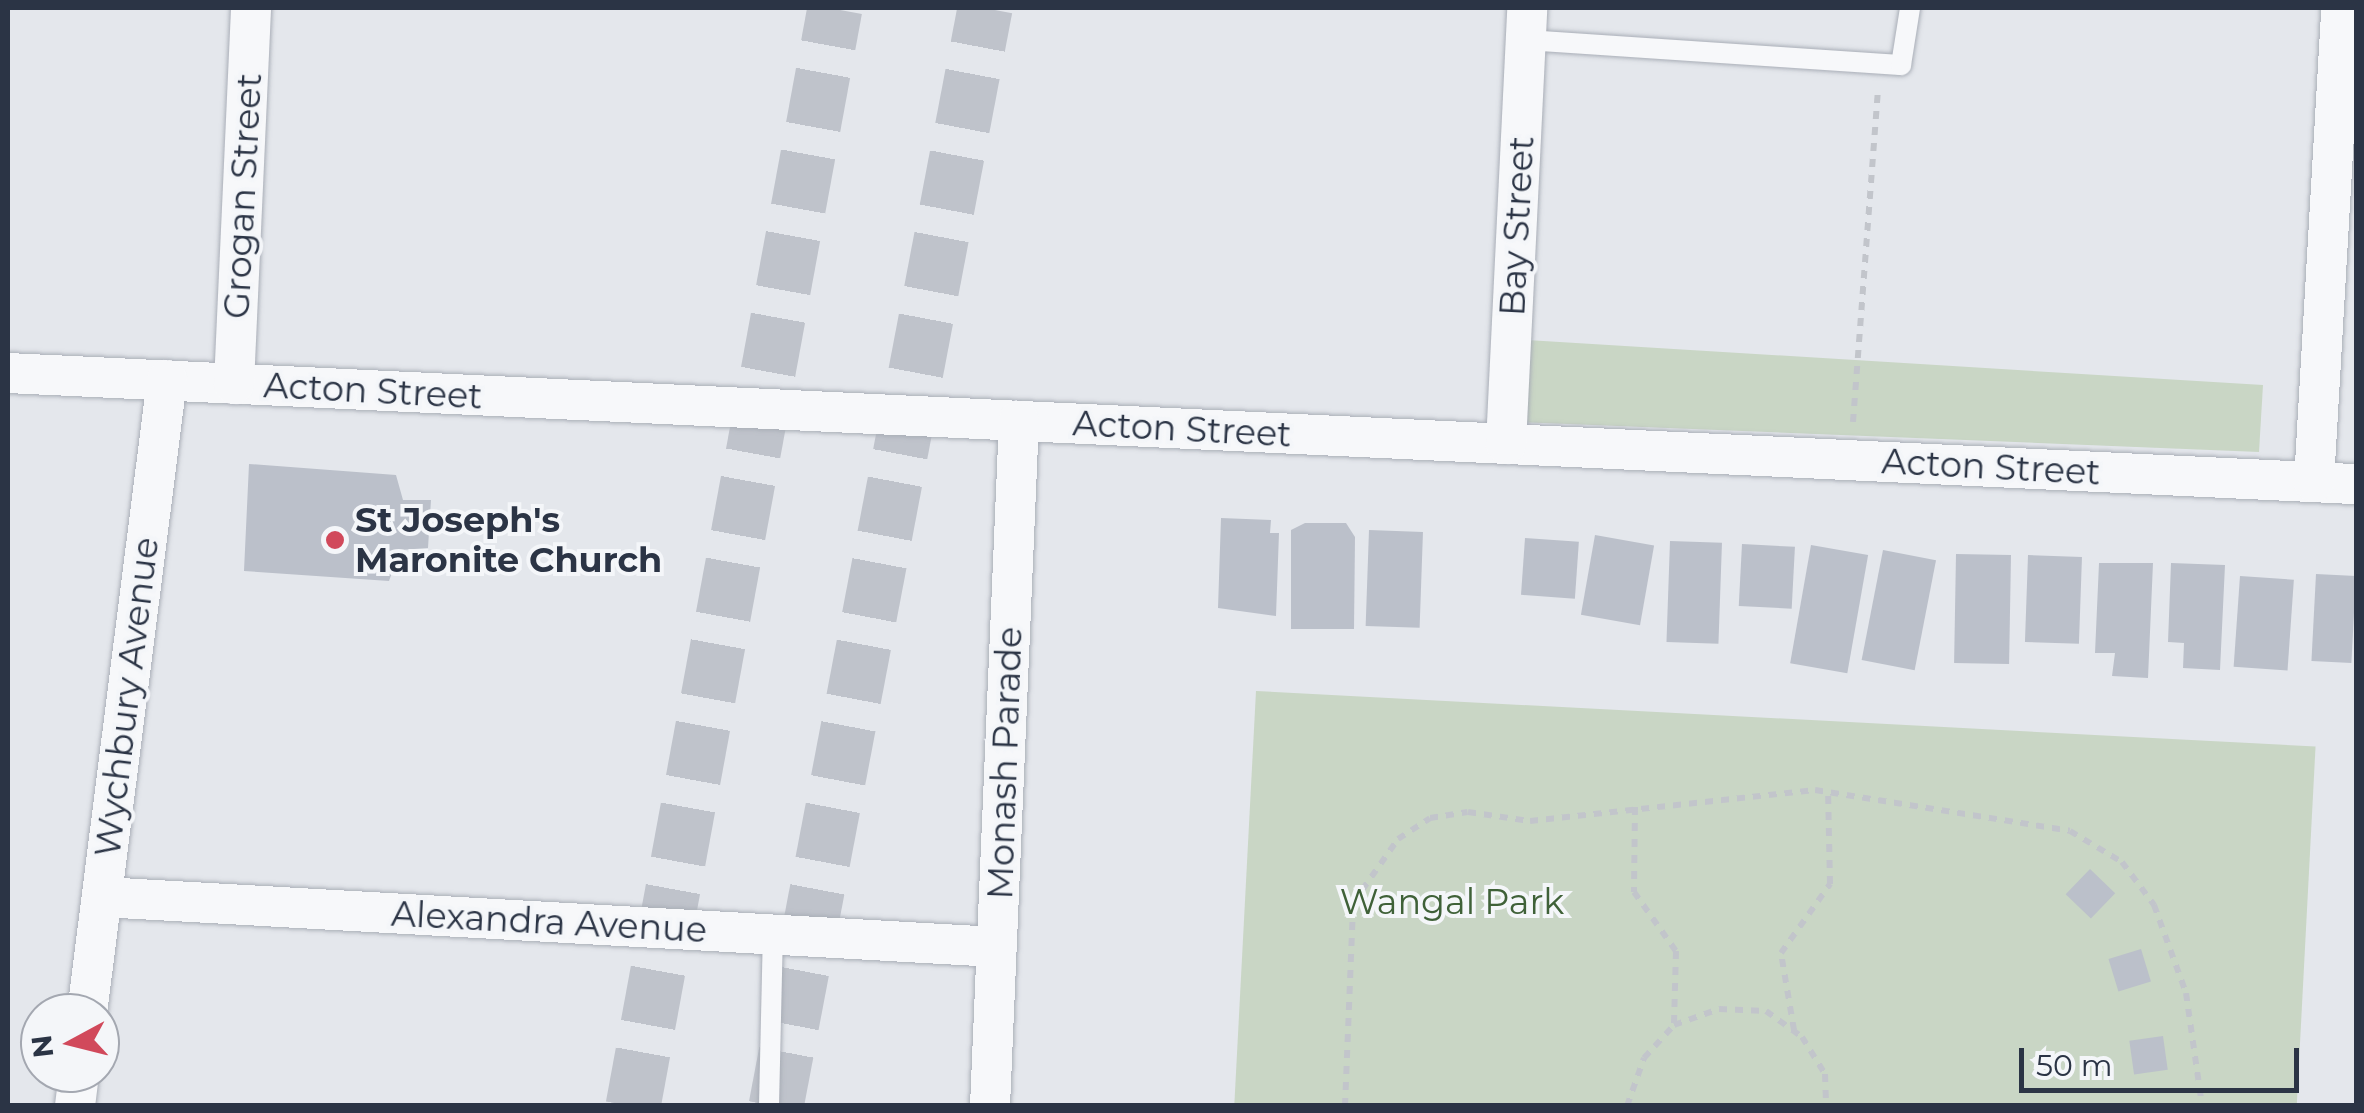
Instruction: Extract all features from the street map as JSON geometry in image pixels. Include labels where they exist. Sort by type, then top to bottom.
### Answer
[{"type":"street","name":"Grogan Street","points":[[234,384],[252,8]]},
{"type":"street","points":[[2314,482],[2341,8]]},
{"type":"street","name":"Bay Street","points":[[1506,444],[1526,24]]},
{"type":"street","name":"Acton Street","points":[[8,373],[2356,484]]},
{"type":"street","name":"Wychbury Avenue","points":[[90,993],[167,380]]},
{"type":"street","name":"Monash Parade","points":[[990,1106],[1019,421]]},
{"type":"street","name":"Alexandra Avenue","points":[[102,897],[997,946]]},
{"type":"lane","points":[[1526,24],[1900,66],[1910,8]]},
{"type":"lane","points":[[768,1106],[772,934]]},
{"type":"path","points":[[1850,460],[1880,64]]},
{"type":"path","points":[[1794,1031],[1781,953],[1830,884],[1828,792]]},
{"type":"path","points":[[1345,1106],[1353,903],[1398,839],[1430,818],[1468,812],[1530,821],[1635,807],[1828,792],[2070,832],[2122,862],[2154,904],[2186,994],[2202,1106]]},
{"type":"path","points":[[1635,807],[1634,892],[1676,951],[1674,1024]]},
{"type":"path","points":[[1627,1106],[1644,1058],[1674,1024],[1720,1008],[1766,1010],[1794,1031],[1825,1074],[1826,1106]]},
{"type":"green space","points":[[1527,340],[2263,385],[2259,452],[1520,422]]},
{"type":"green space","name":"Wangal Park","points":[[1256,691],[2316,747],[2297,1106],[1234,1105]]},
{"type":"building","points":[[249,464],[396,475],[403,500],[431,500],[428,548],[400,550],[389,581],[244,571]]},
{"type":"building","points":[[1221,518],[1271,520],[1270,533],[1279,533],[1276,616],[1218,608]]},
{"type":"building","points":[[1305,523],[1346,523],[1355,537],[1354,629],[1291,629],[1291,530]]},
{"type":"building","points":[[1369,530],[1423,532],[1420,628],[1366,626]]},
{"type":"building","points":[[1595,535],[1654,545],[1640,625],[1581,615]]},
{"type":"building","points":[[1525,538],[1579,542],[1575,599],[1521,595]]},
{"type":"building","points":[[1670,541],[1722,543],[1718,644],[1666,642]]},
{"type":"building","points":[[1742,544],[1795,547],[1792,609],[1739,606]]},
{"type":"building","points":[[1811,545],[1868,555],[1847,673],[1790,663]]},
{"type":"building","points":[[1883,550],[1936,560],[1915,670],[1862,660]]},
{"type":"building","points":[[1956,554],[2011,555],[2009,664],[1954,663]]},
{"type":"building","points":[[2028,555],[2082,557],[2079,644],[2025,642]]},
{"type":"building","points":[[2099,563],[2153,563],[2148,678],[2112,676],[2115,653],[2095,653]]},
{"type":"building","points":[[2171,563],[2225,565],[2220,670],[2183,668],[2184,643],[2168,642]]},
{"type":"building","points":[[2316,574],[2356,576],[2351,663],[2311,661]]},
{"type":"building","points":[[2240,576],[2294,580],[2288,671],[2234,667]]},
{"type":"building","points":[[2090,869],[2115,893],[2091,918],[2066,894]]},
{"type":"building","points":[[2141,949],[2151,982],[2118,991],[2108,959]]},
{"type":"building","points":[[2163,1036],[2168,1070],[2134,1074],[2129,1041]]},
{"type":"tunnel","points":[[633,1106],[835,8]]},
{"type":"tunnel","points":[[776,1106],[985,8]]},
{"type":"place","name":"St Joseph's Maronite Church","points":[[335,540]]}]
